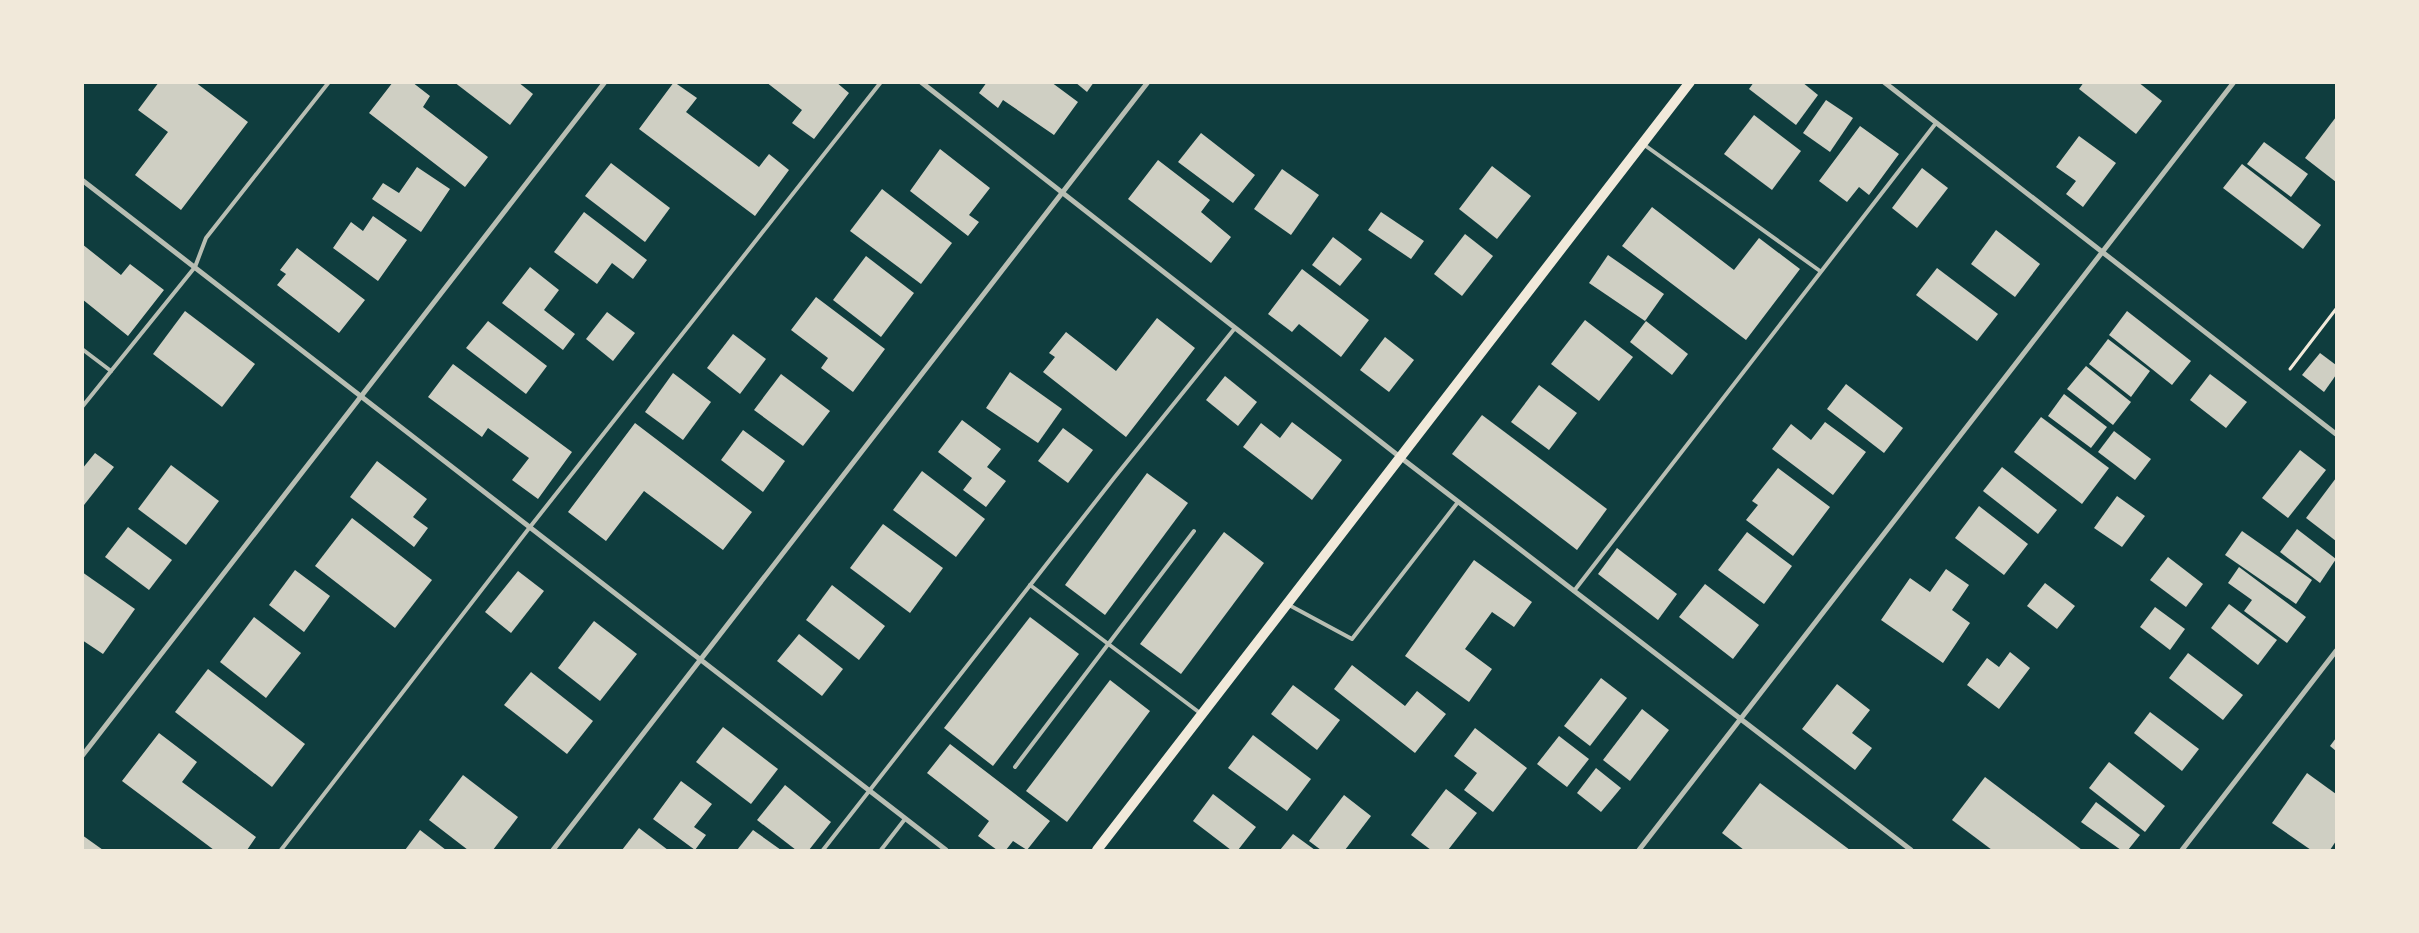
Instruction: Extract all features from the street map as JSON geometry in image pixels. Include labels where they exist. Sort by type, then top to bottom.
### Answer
[{"type":"main road","points":[[1097,850],[1690,82]]},
{"type":"street","points":[[82,756],[605,82]]},
{"type":"street","points":[[921,82],[1458,502],[1911,850]]},
{"type":"street","points":[[552,850],[1148,82]]},
{"type":"street","points":[[1884,82],[2336,434]]},
{"type":"street","points":[[1639,850],[2234,82]]},
{"type":"street","points":[[82,180],[946,850]]},
{"type":"street","points":[[2182,850],[2336,651]]},
{"type":"lane","points":[[82,407],[195,267],[206,238],[329,82]]},
{"type":"lane","points":[[281,850],[530,527],[881,82]]},
{"type":"lane","points":[[1574,591],[1936,123]]},
{"type":"lane","points":[[1643,144],[1820,271]]},
{"type":"lane","points":[[824,850],[1030,585],[1235,328]]},
{"type":"lane","points":[[82,349],[111,371]]},
{"type":"lane","points":[[1287,604],[1352,639],[1458,502]]},
{"type":"lane","points":[[1015,767],[1194,532]]},
{"type":"lane","points":[[1030,585],[1202,714]]},
{"type":"lane","points":[[881,850],[905,819]]},
{"type":"path","points":[[2290,369],[2336,309]]},
{"type":"building","points":[[159,82],[195,82],[248,122],[181,210],[135,175],[168,132],[138,110]]},
{"type":"building","points":[[393,82],[412,82],[430,96],[423,107],[488,157],[465,187],[369,113]]},
{"type":"building","points":[[454,82],[518,82],[533,94],[510,125]]},
{"type":"building","points":[[674,82],[697,98],[686,112],[759,167],[769,154],[789,170],[755,216],[639,129]]},
{"type":"building","points":[[766,82],[836,82],[849,93],[814,139],[792,123],[802,110]]},
{"type":"building","points":[[987,82],[1051,82],[1078,102],[1054,135],[1003,100],[998,108],[979,93]]},
{"type":"building","points":[[1075,82],[1094,82],[1087,92]]},
{"type":"building","points":[[1754,82],[1802,82],[1818,95],[1796,125],[1749,89]]},
{"type":"building","points":[[2084,82],[2138,82],[2162,101],[2136,134],[2079,89]]},
{"type":"building","points":[[1826,100],[1853,118],[1830,152],[1803,133]]},
{"type":"building","points":[[1754,115],[1801,151],[1772,190],[1724,154]]},
{"type":"building","points":[[2336,117],[2336,182],[2305,158]]},
{"type":"building","points":[[1860,126],[1899,154],[1869,195],[1859,187],[1847,202],[1819,181]]},
{"type":"building","points":[[1201,133],[1255,175],[1233,203],[1178,162]]},
{"type":"building","points":[[2079,136],[2116,163],[2083,207],[2066,194],[2076,181],[2056,167]]},
{"type":"building","points":[[2264,142],[2308,174],[2291,197],[2247,164]]},
{"type":"building","points":[[940,149],[990,188],[969,215],[979,222],[968,236],[910,191]]},
{"type":"building","points":[[1158,160],[1210,200],[1201,212],[1231,237],[1211,263],[1128,199]]},
{"type":"building","points":[[611,163],[670,208],[645,242],[585,196]]},
{"type":"building","points":[[2242,164],[2321,225],[2303,249],[2223,188]]},
{"type":"building","points":[[1492,166],[1531,196],[1497,239],[1459,209]]},
{"type":"building","points":[[417,167],[450,189],[421,232],[372,199],[383,183],[399,193]]},
{"type":"building","points":[[1922,168],[1948,188],[1917,228],[1892,208]]},
{"type":"building","points":[[1282,169],[1319,195],[1291,235],[1254,209]]},
{"type":"building","points":[[882,189],[952,243],[921,284],[850,231]]},
{"type":"building","points":[[1652,207],[1734,270],[1759,238],[1800,269],[1746,340],[1622,246]]},
{"type":"building","points":[[584,212],[647,260],[633,279],[612,263],[597,284],[554,252]]},
{"type":"building","points":[[1381,212],[1424,241],[1411,259],[1368,230]]},
{"type":"building","points":[[373,216],[407,240],[378,281],[333,248],[351,222],[363,231]]},
{"type":"building","points":[[1996,230],[2040,264],[2015,297],[1971,264]]},
{"type":"building","points":[[1465,234],[1493,256],[1462,296],[1434,274]]},
{"type":"building","points":[[1333,237],[1362,259],[1340,286],[1312,265]]},
{"type":"building","points":[[82,244],[121,275],[130,264],[164,290],[128,336],[82,299]]},
{"type":"building","points":[[297,248],[365,300],[339,333],[277,285],[286,274],[280,270]]},
{"type":"building","points":[[1608,255],[1664,294],[1645,321],[1589,283]]},
{"type":"building","points":[[866,256],[914,293],[881,337],[833,300]]},
{"type":"building","points":[[530,267],[559,290],[544,310],[575,334],[563,350],[502,303]]},
{"type":"building","points":[[1937,268],[1998,314],[1977,341],[1916,295]]},
{"type":"building","points":[[1302,269],[1369,320],[1341,357],[1299,324],[1292,332],[1268,314]]},
{"type":"building","points":[[816,297],[885,349],[853,392],[821,368],[828,358],[791,330]]},
{"type":"building","points":[[185,311],[255,364],[222,407],[153,354]]},
{"type":"building","points":[[2127,311],[2191,361],[2172,385],[2109,335]]},
{"type":"building","points":[[607,312],[635,333],[613,361],[586,339]]},
{"type":"building","points":[[1157,318],[1195,348],[1126,437],[1043,372],[1055,357],[1049,353],[1066,332],[1116,371]]},
{"type":"building","points":[[1585,320],[1633,357],[1599,401],[1551,364]]},
{"type":"building","points":[[488,321],[547,366],[526,394],[466,348]]},
{"type":"building","points":[[1646,321],[1688,354],[1672,375],[1630,342]]},
{"type":"building","points":[[733,334],[766,359],[740,394],[707,368]]},
{"type":"building","points":[[1385,337],[1414,360],[1389,392],[1360,370]]},
{"type":"building","points":[[2108,339],[2150,371],[2131,397],[2089,364]]},
{"type":"building","points":[[2320,353],[2336,365],[2336,375],[2324,392],[2302,375]]},
{"type":"building","points":[[453,364],[572,452],[538,499],[512,480],[529,458],[488,428],[482,437],[428,397]]},
{"type":"building","points":[[2086,366],[2131,402],[2113,425],[2067,389]]},
{"type":"building","points":[[1010,372],[1062,409],[1038,443],[986,408]]},
{"type":"building","points":[[673,373],[711,402],[683,440],[645,412]]},
{"type":"building","points":[[781,374],[830,411],[803,446],[754,410]]},
{"type":"building","points":[[2210,374],[2247,402],[2226,428],[2190,400]]},
{"type":"building","points":[[1225,376],[1257,402],[1238,426],[1206,400]]},
{"type":"building","points":[[1846,384],[1903,428],[1884,453],[1827,409]]},
{"type":"building","points":[[1539,385],[1577,413],[1549,450],[1511,422]]},
{"type":"building","points":[[2064,394],[2107,427],[2091,448],[2048,416]]},
{"type":"building","points":[[1482,415],[1607,509],[1577,550],[1452,454]]},
{"type":"building","points":[[2041,417],[2109,468],[2082,504],[2014,452]]},
{"type":"building","points":[[962,420],[1001,449],[987,467],[1006,481],[986,507],[963,490],[972,478],[938,452]]},
{"type":"building","points":[[1292,422],[1342,460],[1312,500],[1243,447],[1261,423],[1280,438]]},
{"type":"building","points":[[1825,422],[1866,452],[1833,495],[1772,449],[1791,424],[1811,440]]},
{"type":"building","points":[[635,423],[752,512],[723,550],[644,491],[606,541],[568,512]]},
{"type":"building","points":[[1063,428],[1093,450],[1068,483],[1038,461]]},
{"type":"building","points":[[743,430],[785,461],[763,492],[721,460]]},
{"type":"building","points":[[2114,431],[2151,459],[2135,480],[2098,452]]},
{"type":"building","points":[[2300,450],[2326,470],[2288,518],[2262,498]]},
{"type":"building","points":[[95,453],[114,467],[84,505],[82,469]]},
{"type":"building","points":[[377,461],[427,499],[413,517],[428,528],[414,547],[350,497]]},
{"type":"building","points":[[171,465],[219,501],[186,545],[138,509]]},
{"type":"building","points":[[2002,467],[2057,510],[2038,534],[1983,491]]},
{"type":"building","points":[[1778,468],[1830,507],[1793,556],[1746,520],[1758,505],[1752,501]]},
{"type":"building","points":[[922,471],[985,519],[956,557],[893,510]]},
{"type":"building","points":[[1147,473],[1188,503],[1105,615],[1065,585]]},
{"type":"building","points":[[2336,478],[2336,541],[2306,518]]},
{"type":"building","points":[[2117,496],[2145,516],[2122,547],[2094,528]]},
{"type":"building","points":[[1979,506],[2028,544],[2004,575],[1955,538]]},
{"type":"building","points":[[352,518],[432,580],[395,628],[315,566]]},
{"type":"building","points":[[883,524],[943,568],[910,613],[850,568]]},
{"type":"building","points":[[128,527],[172,560],[149,590],[105,557]]},
{"type":"building","points":[[2297,529],[2336,559],[2320,583],[2280,552]]},
{"type":"building","points":[[2242,531],[2312,580],[2296,604],[2225,555]]},
{"type":"building","points":[[1224,532],[1264,563],[1181,674],[1140,644]]},
{"type":"building","points":[[1747,532],[1792,566],[1764,604],[1718,570]]},
{"type":"building","points":[[1617,548],[1677,594],[1658,620],[1598,574]]},
{"type":"building","points":[[2168,557],[2203,584],[2186,607],[2150,580]]},
{"type":"building","points":[[1474,560],[1532,602],[1514,627],[1492,612],[1465,649],[1492,669],[1469,702],[1405,656]]},
{"type":"building","points":[[2239,567],[2306,617],[2287,643],[2244,611],[2252,600],[2228,583]]},
{"type":"building","points":[[1946,569],[1969,585],[1952,610],[1970,623],[1943,663],[1881,620],[1910,578],[1930,592]]},
{"type":"building","points":[[295,570],[330,596],[304,632],[269,605]]},
{"type":"building","points":[[518,571],[544,591],[511,633],[485,612]]},
{"type":"building","points":[[82,572],[135,609],[103,654],[82,640]]},
{"type":"building","points":[[2045,583],[2075,606],[2057,629],[2027,606]]},
{"type":"building","points":[[1705,584],[1759,625],[1733,659],[1679,617]]},
{"type":"building","points":[[832,585],[885,626],[859,660],[806,620]]},
{"type":"building","points":[[2229,604],[2277,640],[2258,665],[2211,628]]},
{"type":"building","points":[[2155,607],[2185,629],[2170,650],[2140,627]]},
{"type":"building","points":[[254,617],[301,653],[266,698],[220,662]]},
{"type":"building","points":[[1030,617],[1079,654],[993,766],[944,728]]},
{"type":"building","points":[[594,621],[637,654],[600,701],[558,668]]},
{"type":"building","points":[[799,634],[843,669],[822,696],[777,661]]},
{"type":"building","points":[[2010,652],[2030,668],[1999,709],[1967,685],[1987,658],[1999,667]]},
{"type":"building","points":[[2188,653],[2243,695],[2223,720],[2169,678]]},
{"type":"building","points":[[1352,665],[1405,706],[1417,691],[1446,714],[1415,753],[1334,689]]},
{"type":"building","points":[[208,669],[305,744],[272,787],[175,712]]},
{"type":"building","points":[[531,672],[593,721],[567,754],[504,705]]},
{"type":"building","points":[[1601,678],[1627,698],[1590,746],[1564,726]]},
{"type":"building","points":[[1110,680],[1150,711],[1067,822],[1026,791]]},
{"type":"building","points":[[1837,684],[1870,710],[1852,733],[1872,748],[1855,770],[1802,729]]},
{"type":"building","points":[[1293,685],[1340,720],[1317,750],[1271,714]]},
{"type":"building","points":[[1642,709],[1669,730],[1630,781],[1603,760]]},
{"type":"building","points":[[2150,712],[2199,749],[2182,771],[2134,733]]},
{"type":"building","points":[[723,727],[778,769],[751,804],[696,762]]},
{"type":"building","points":[[1475,728],[1527,768],[1493,812],[1464,790],[1477,773],[1454,756]]},
{"type":"building","points":[[159,733],[197,762],[182,782],[256,837],[247,850],[214,850],[122,781]]},
{"type":"building","points":[[1253,735],[1311,779],[1287,811],[1228,768]]},
{"type":"building","points":[[1559,736],[1589,759],[1567,787],[1537,764]]},
{"type":"building","points":[[2336,738],[2336,751],[2330,746]]},
{"type":"building","points":[[950,744],[1050,821],[1027,850],[1013,841],[1006,850],[997,850],[978,836],[989,821],[927,773]]},
{"type":"building","points":[[2109,762],[2165,806],[2145,832],[2089,788]]},
{"type":"building","points":[[1596,768],[1621,788],[1601,812],[1577,793]]},
{"type":"building","points":[[2307,773],[2336,794],[2336,841],[2330,850],[2311,850],[2272,823]]},
{"type":"building","points":[[463,775],[518,817],[493,850],[468,850],[429,820]]},
{"type":"building","points":[[1985,777],[2082,850],[1992,850],[1952,820]]},
{"type":"building","points":[[681,781],[712,804],[694,827],[706,835],[695,850],[653,819]]},
{"type":"building","points":[[1760,783],[1850,850],[1744,850],[1722,833]]},
{"type":"building","points":[[785,785],[831,822],[809,850],[796,850],[757,820]]},
{"type":"building","points":[[1446,789],[1477,813],[1448,850],[1431,850],[1411,835]]},
{"type":"building","points":[[1213,794],[1256,827],[1238,850],[1231,850],[1193,821]]},
{"type":"building","points":[[1344,795],[1371,816],[1345,850],[1321,850],[1309,841]]},
{"type":"building","points":[[2096,802],[2140,835],[2128,850],[2121,850],[2081,822]]},
{"type":"building","points":[[639,828],[668,850],[622,850]]},
{"type":"building","points":[[420,830],[446,850],[405,850]]},
{"type":"building","points":[[753,830],[781,850],[737,850]]},
{"type":"building","points":[[1293,834],[1315,850],[1280,850]]},
{"type":"building","points":[[82,835],[103,850],[82,850]]}]
